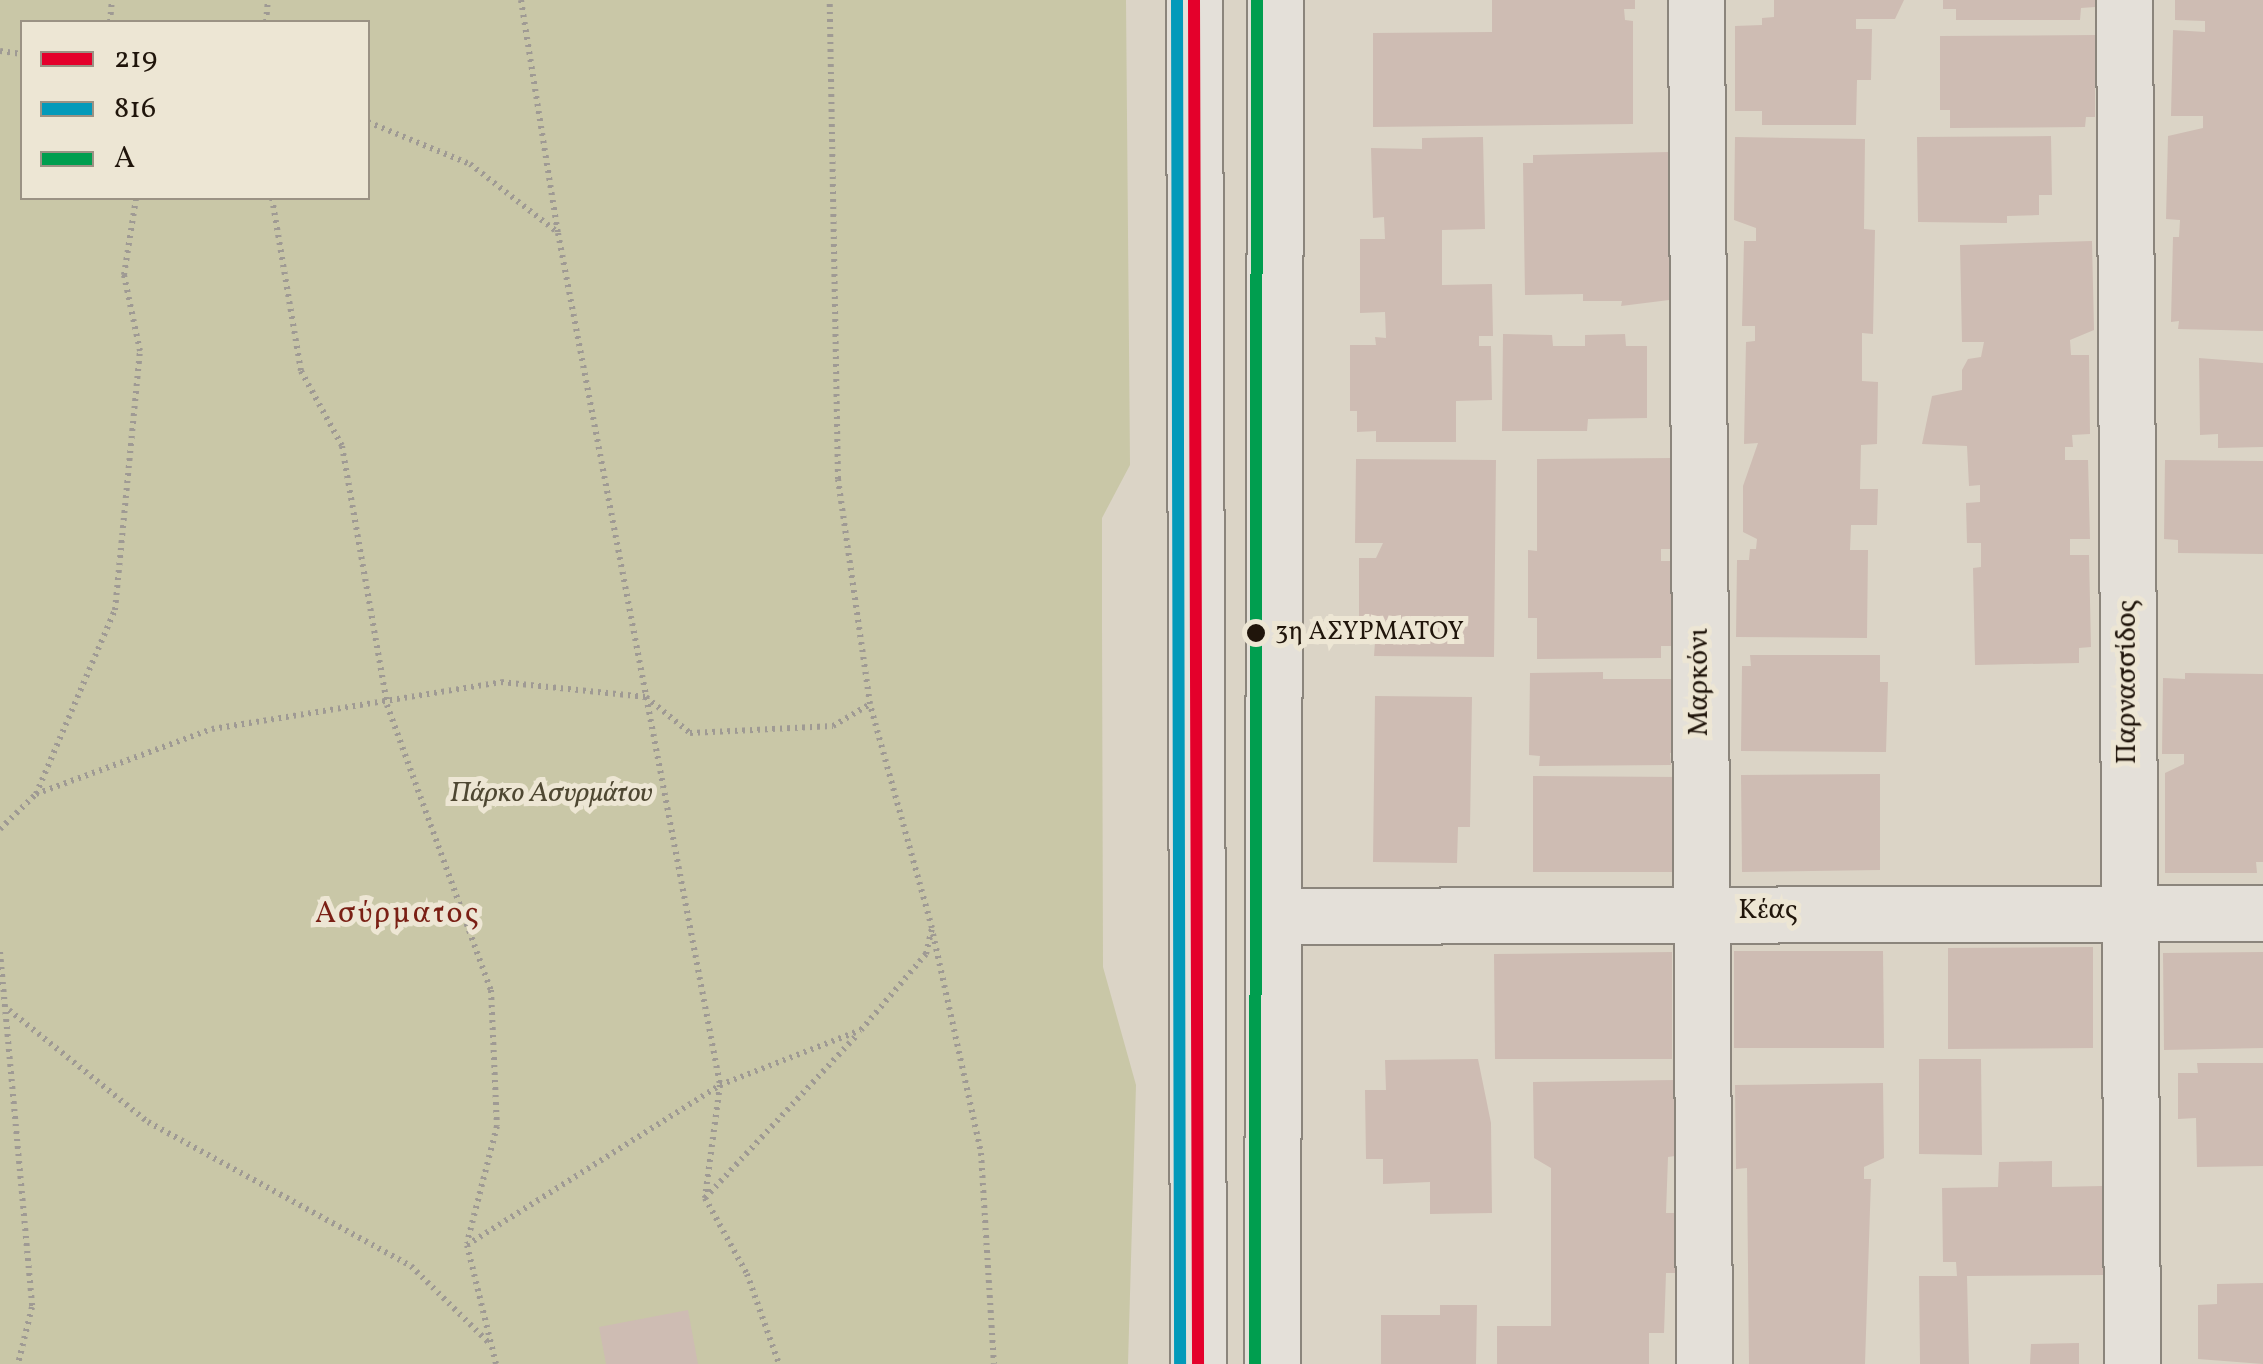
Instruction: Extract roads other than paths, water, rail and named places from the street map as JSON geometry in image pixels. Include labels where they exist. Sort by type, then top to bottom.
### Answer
[{"type":"street","points":[[1194,0],[1198,1364]]},
{"type":"street","points":[[1272,1364],[1275,0]]},
{"type":"street","name":"Μαρκόνι","points":[[1696,0],[1704,1364]]},
{"type":"street","name":"Παρνασσίδος","points":[[2124,0],[2132,1364]]},
{"type":"street","name":"Κέας","points":[[1273,916],[1701,911],[2263,913]]},
{"type":"place","name":"3η ΑΣΥΡΜΑΤΟΥ","points":[[1256,633]]},
{"type":"district","name":"Ασύρματος","points":[[398,914]]},
{"type":"park label","name":"Πάρκο Ασυρμάτου","points":[[551,794]]}]
